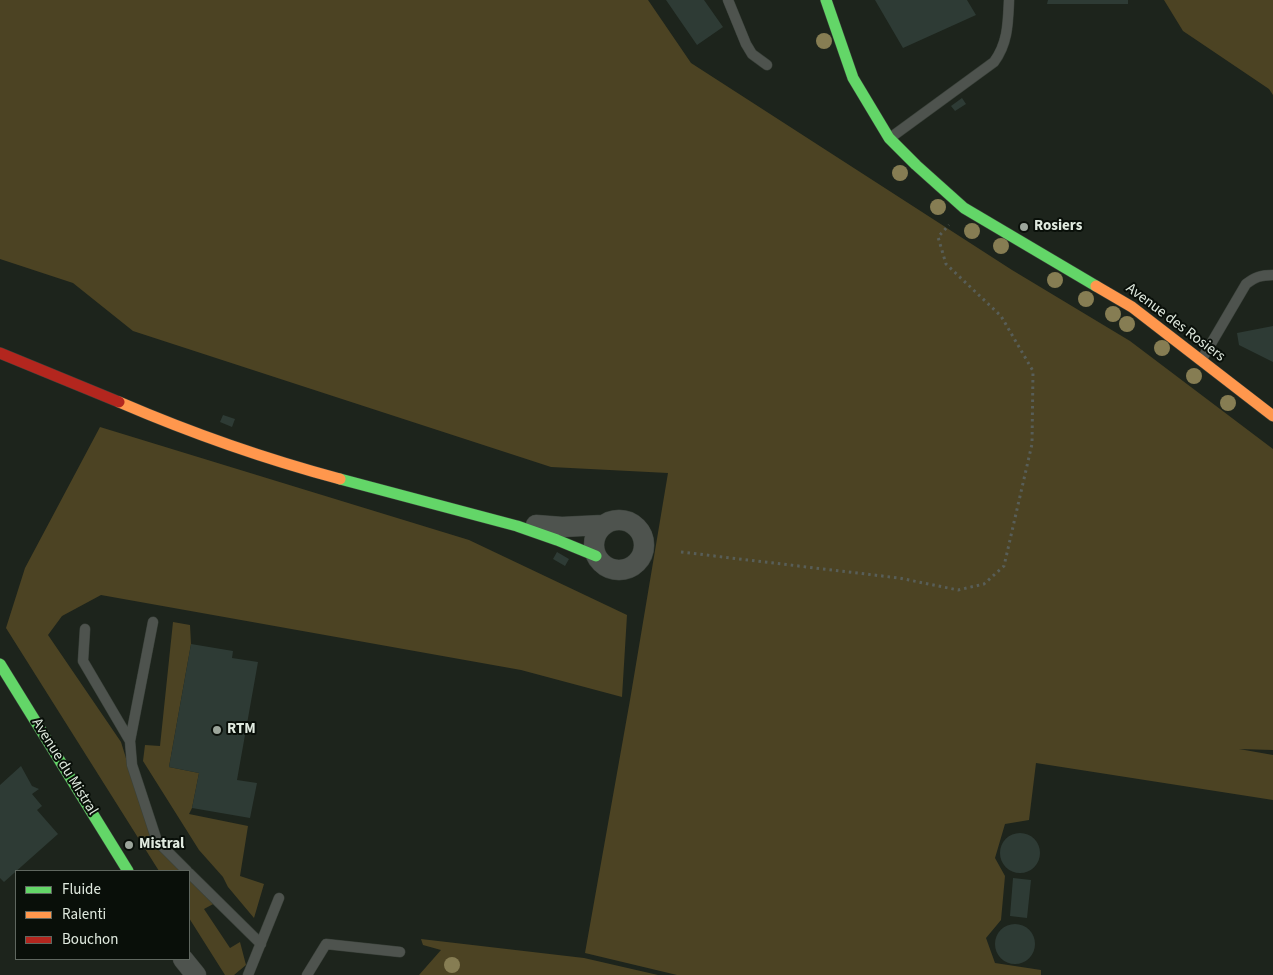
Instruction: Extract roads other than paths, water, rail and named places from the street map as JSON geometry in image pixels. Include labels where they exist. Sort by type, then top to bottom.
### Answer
[{"type":"street","name":"Avenue des Rosiers","points":[[826,0],[853,78],[890,138],[916,165],[964,208],[1132,307],[1273,416]]},
{"type":"street","points":[[0,353],[142,412],[272,459],[373,488],[503,521],[596,556],[609,568],[618,570],[634,565],[643,552],[643,537],[633,524],[626,521],[610,521],[603,525],[594,539],[596,556]]},
{"type":"street","points":[[503,521],[562,527],[603,525]]},
{"type":"street","name":"Avenue du Mistral","points":[[0,664],[127,870]]},
{"type":"street","points":[[184,960],[196,975]]},
{"type":"lane","points":[[728,0],[746,44],[752,54],[767,65]]},
{"type":"lane","points":[[890,138],[994,62],[1002,50],[1008,28],[1009,0]]},
{"type":"lane","points":[[1201,361],[1246,284],[1262,275],[1273,275]]},
{"type":"lane","points":[[153,622],[130,741],[132,765],[157,841],[186,870]]},
{"type":"lane","points":[[85,629],[83,661],[130,741]]},
{"type":"lane","points":[[190,874],[261,944]]},
{"type":"lane","points":[[248,975],[279,898]]},
{"type":"lane","points":[[307,975],[326,944],[400,952]]},
{"type":"place","name":"Rosiers","points":[[1024,227]]},
{"type":"place","name":"RTM","points":[[217,730]]},
{"type":"place","name":"Mistral","points":[[129,845]]}]
